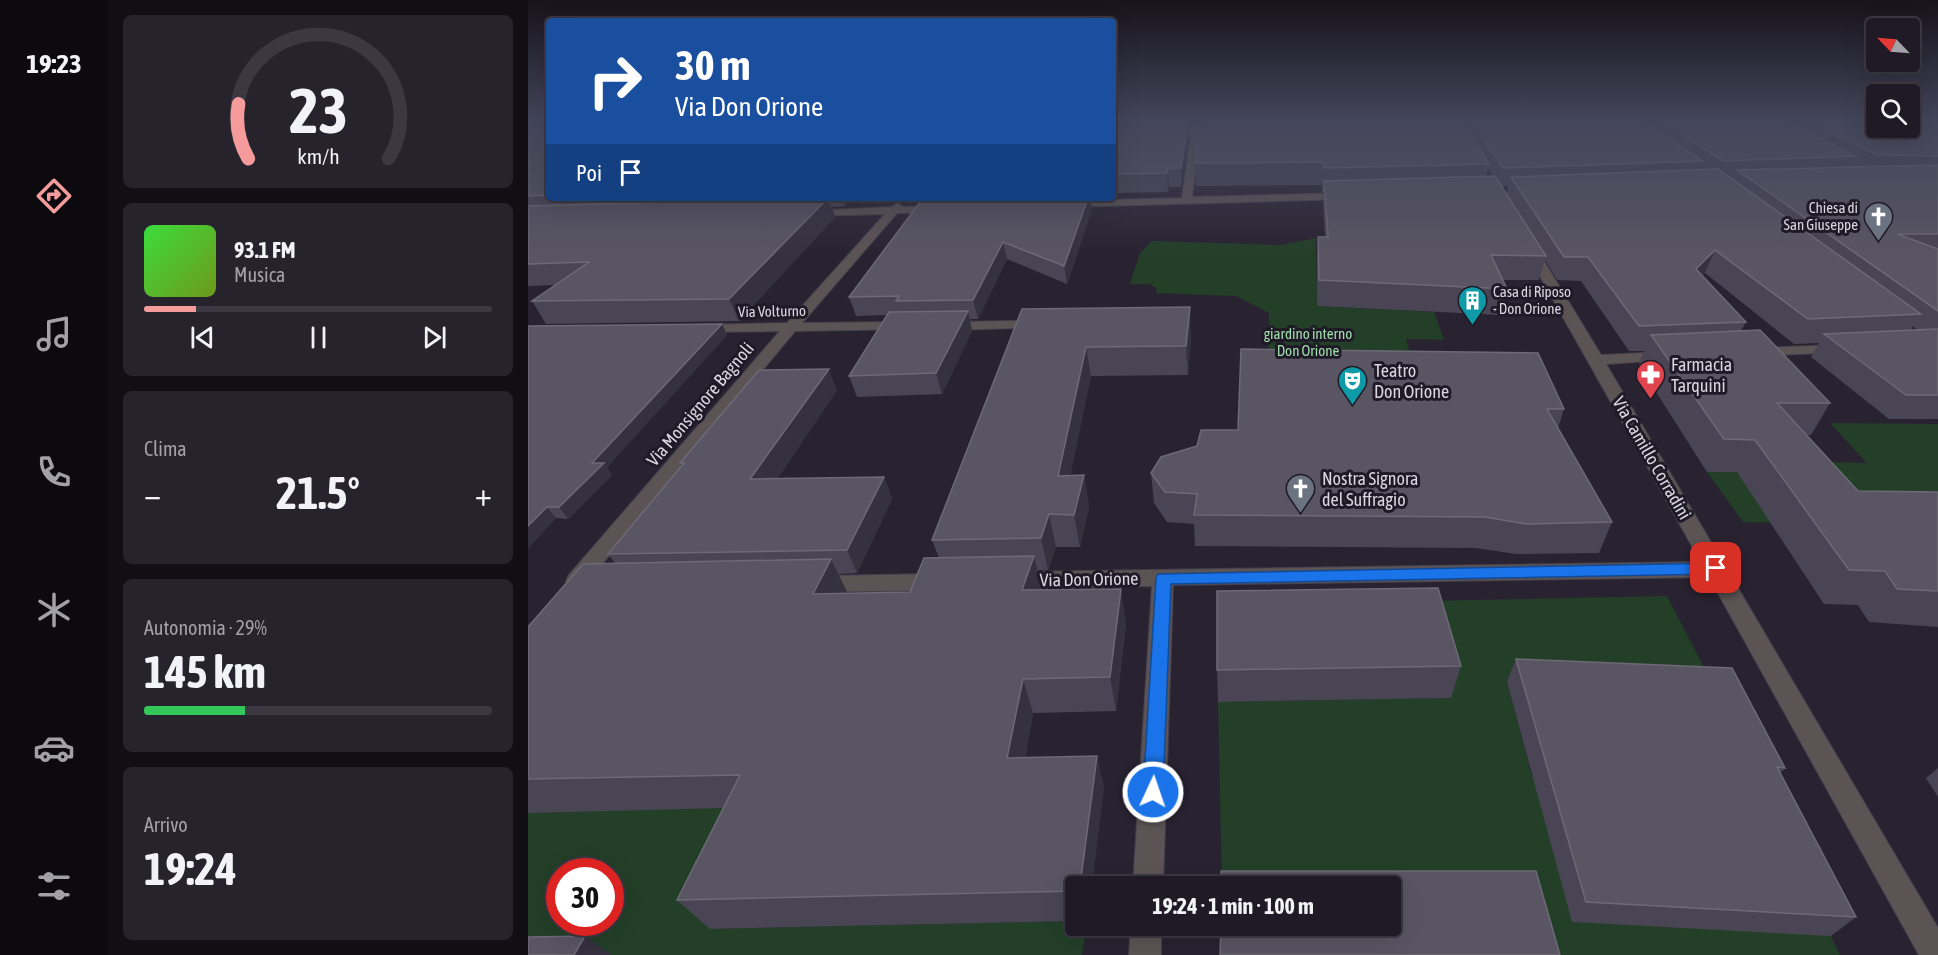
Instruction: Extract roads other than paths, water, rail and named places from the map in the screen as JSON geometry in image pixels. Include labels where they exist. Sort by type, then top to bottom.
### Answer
[{"type":"street","points":[[1187,200],[1192,166]]},
{"type":"street","points":[[1059,204],[1353,195]]},
{"type":"street","points":[[792,213],[900,204],[953,208]]},
{"type":"street","name":"Via Monsignore Bagnoli","points":[[594,587],[566,592],[791,327],[900,204]]},
{"type":"street","name":"Via Camillo Corradini","points":[[1520,231],[1716,568],[1936,955]]},
{"type":"street","name":"Via Volturno","points":[[683,328],[1016,325]]},
{"type":"street","points":[[1736,353],[1854,348]]},
{"type":"street","points":[[1596,360],[1678,356]]},
{"type":"street","name":"Via Don Orione","points":[[997,581],[1716,568]]},
{"type":"street","points":[[1148,876],[1163,578]]},
{"type":"street","points":[[795,584],[962,581]]},
{"type":"street","points":[[1145,955],[1146,936]]},
{"type":"place","name":"Chiesa di San Giuseppe","points":[[1879,242]]},
{"type":"place","name":"Casa di Riposo - Don Orione","points":[[1472,326]]},
{"type":"place","name":"Farmacia Tarquini","points":[[1650,400]]},
{"type":"place","name":"Teatro Don Orione","points":[[1353,406]]},
{"type":"place","name":"Nostra Signora del Suffragio","points":[[1301,514]]},
{"type":"park label","name":"giardino interno Don Orione","points":[[1308,342]]}]
